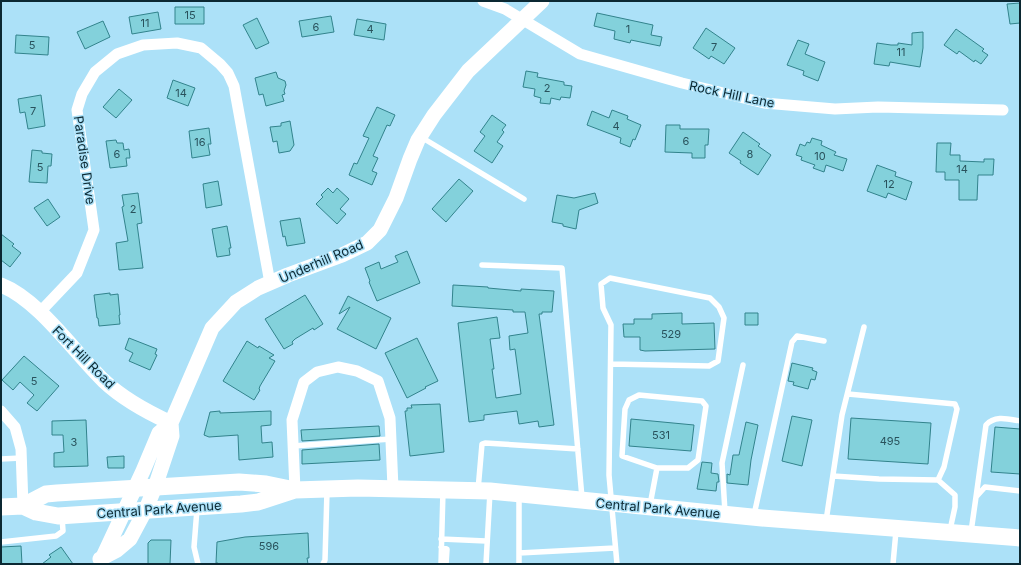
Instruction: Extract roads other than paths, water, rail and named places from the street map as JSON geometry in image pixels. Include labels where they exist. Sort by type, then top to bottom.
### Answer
[{"type":"main road","name":"Central Park Avenue","points":[[1,507],[23,506],[46,494],[239,482],[266,484],[296,490]]},
{"type":"main road","name":"Central Park Avenue","points":[[23,506],[36,512],[62,515],[258,502],[296,490],[327,488],[443,489],[519,494],[753,518],[1020,538]]},
{"type":"street","name":"Rock Hill Lane","points":[[483,1],[505,10],[580,54],[682,83],[764,103],[834,109],[878,108],[1003,110]]},
{"type":"street","name":"Underhill Road","points":[[98,561],[136,488],[159,433],[171,423],[212,328],[236,302],[258,288],[342,255],[367,243],[380,230],[396,198],[420,136],[434,115],[468,71],[542,1]]},
{"type":"street","name":"Paradise Drive","points":[[40,312],[77,273],[94,230],[77,110],[82,94],[95,72],[117,54],[143,45],[177,43],[201,48],[228,73],[234,86],[270,283]]},
{"type":"street","name":"Fort Hill Road","points":[[1,285],[28,301],[104,381],[126,399],[149,413],[171,423]]},
{"type":"street","points":[[296,490],[292,420],[304,382],[318,372],[338,367],[357,371],[378,381],[390,418],[393,488]]},
{"type":"street","points":[[1,411],[15,427],[21,458],[23,506]]},
{"type":"street","name":"Underhill Road","points":[[98,561],[117,550],[130,540],[156,487],[172,436],[171,423]]},
{"type":"lane","points":[[420,136],[524,199]]},
{"type":"lane","points":[[482,265],[562,268],[582,501]]},
{"type":"lane","points":[[611,364],[709,366],[718,361],[724,318],[719,307],[710,298],[610,278],[601,284],[603,308],[611,325],[609,475],[617,564]]},
{"type":"lane","points":[[825,523],[842,415],[864,327]]},
{"type":"lane","points":[[753,518],[792,342],[797,336],[824,341]]},
{"type":"lane","points":[[725,514],[722,463],[742,365]]},
{"type":"lane","points":[[848,394],[955,404],[957,409],[951,440],[944,467],[938,480]]},
{"type":"lane","points":[[639,395],[702,401],[706,406],[698,460],[688,468],[657,468],[622,456],[625,409],[629,400],[639,395]]},
{"type":"lane","points":[[970,534],[986,425],[990,420],[998,418],[1020,420]]},
{"type":"lane","points":[[293,446],[391,439]]},
{"type":"lane","points":[[486,564],[482,444],[485,442],[578,449]]},
{"type":"lane","points":[[1,459],[21,458]]},
{"type":"lane","points":[[650,508],[657,468]]},
{"type":"lane","points":[[833,476],[879,479],[938,480],[955,496],[955,507],[950,533]]},
{"type":"lane","points":[[976,497],[985,487],[1020,491]]},
{"type":"lane","points":[[323,564],[325,560],[327,488]]},
{"type":"lane","points":[[441,564],[443,489]]},
{"type":"lane","points":[[519,494],[519,564]]},
{"type":"lane","points":[[198,506],[194,547],[198,564]]},
{"type":"lane","points":[[1,542],[56,536],[64,531],[62,515]]},
{"type":"lane","points":[[893,564],[897,528]]},
{"type":"lane","points":[[441,539],[486,541]]},
{"type":"lane","points":[[441,546],[447,549],[446,564]]},
{"type":"lane","points":[[519,552],[616,548]]}]
